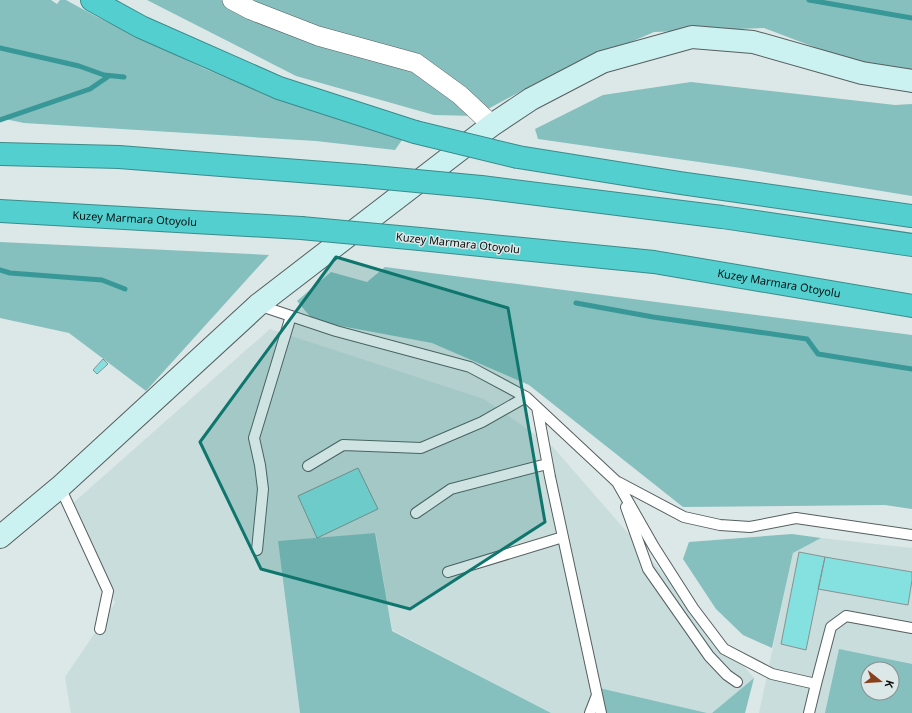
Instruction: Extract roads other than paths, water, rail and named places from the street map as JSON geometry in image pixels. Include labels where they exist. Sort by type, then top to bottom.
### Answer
[{"type":"highway","points":[[92,0],[141,28],[279,88],[415,132],[518,157],[680,183],[912,216]]},
{"type":"highway","points":[[0,154],[119,157],[482,187],[722,218],[912,245]]},
{"type":"highway","name":"Kuzey Marmara Otoyolu","points":[[0,211],[301,228],[654,262],[912,306]]},
{"type":"main road","points":[[0,537],[60,487],[258,305],[492,125],[531,99],[602,62],[692,37],[753,42],[862,73],[912,81]]},
{"type":"street","points":[[232,0],[251,10],[318,36],[416,62],[460,95],[492,125]]},
{"type":"lane","points":[[258,305],[336,331],[470,367],[526,397],[617,482],[684,517],[720,525],[750,527],[796,518],[912,535]]},
{"type":"lane","points":[[257,550],[263,489],[260,465],[254,438],[291,316]]},
{"type":"lane","points":[[308,466],[343,445],[421,448],[482,422],[526,397]]},
{"type":"lane","points":[[537,407],[547,464],[601,713]]},
{"type":"lane","points":[[416,513],[451,489],[547,464]]},
{"type":"lane","points":[[617,482],[648,569],[709,656],[727,675],[737,682]]},
{"type":"lane","points":[[617,482],[654,547],[693,608],[724,649],[772,674],[816,684]]},
{"type":"lane","points":[[60,487],[108,591],[100,628]]},
{"type":"lane","points":[[448,572],[563,538]]},
{"type":"lane","points":[[809,713],[831,627],[846,616],[912,628]]},
{"type":"lane","points":[[590,713],[597,695]]},
{"type":"waterway","points":[[809,0],[912,18]]},
{"type":"waterway","points":[[0,48],[79,66],[104,75],[124,77]]},
{"type":"waterway","points":[[0,120],[90,89],[109,76]]},
{"type":"waterway","points":[[0,270],[10,273],[102,280],[125,289]]},
{"type":"waterway","points":[[576,303],[653,317],[807,339],[818,354],[912,369]]}]
